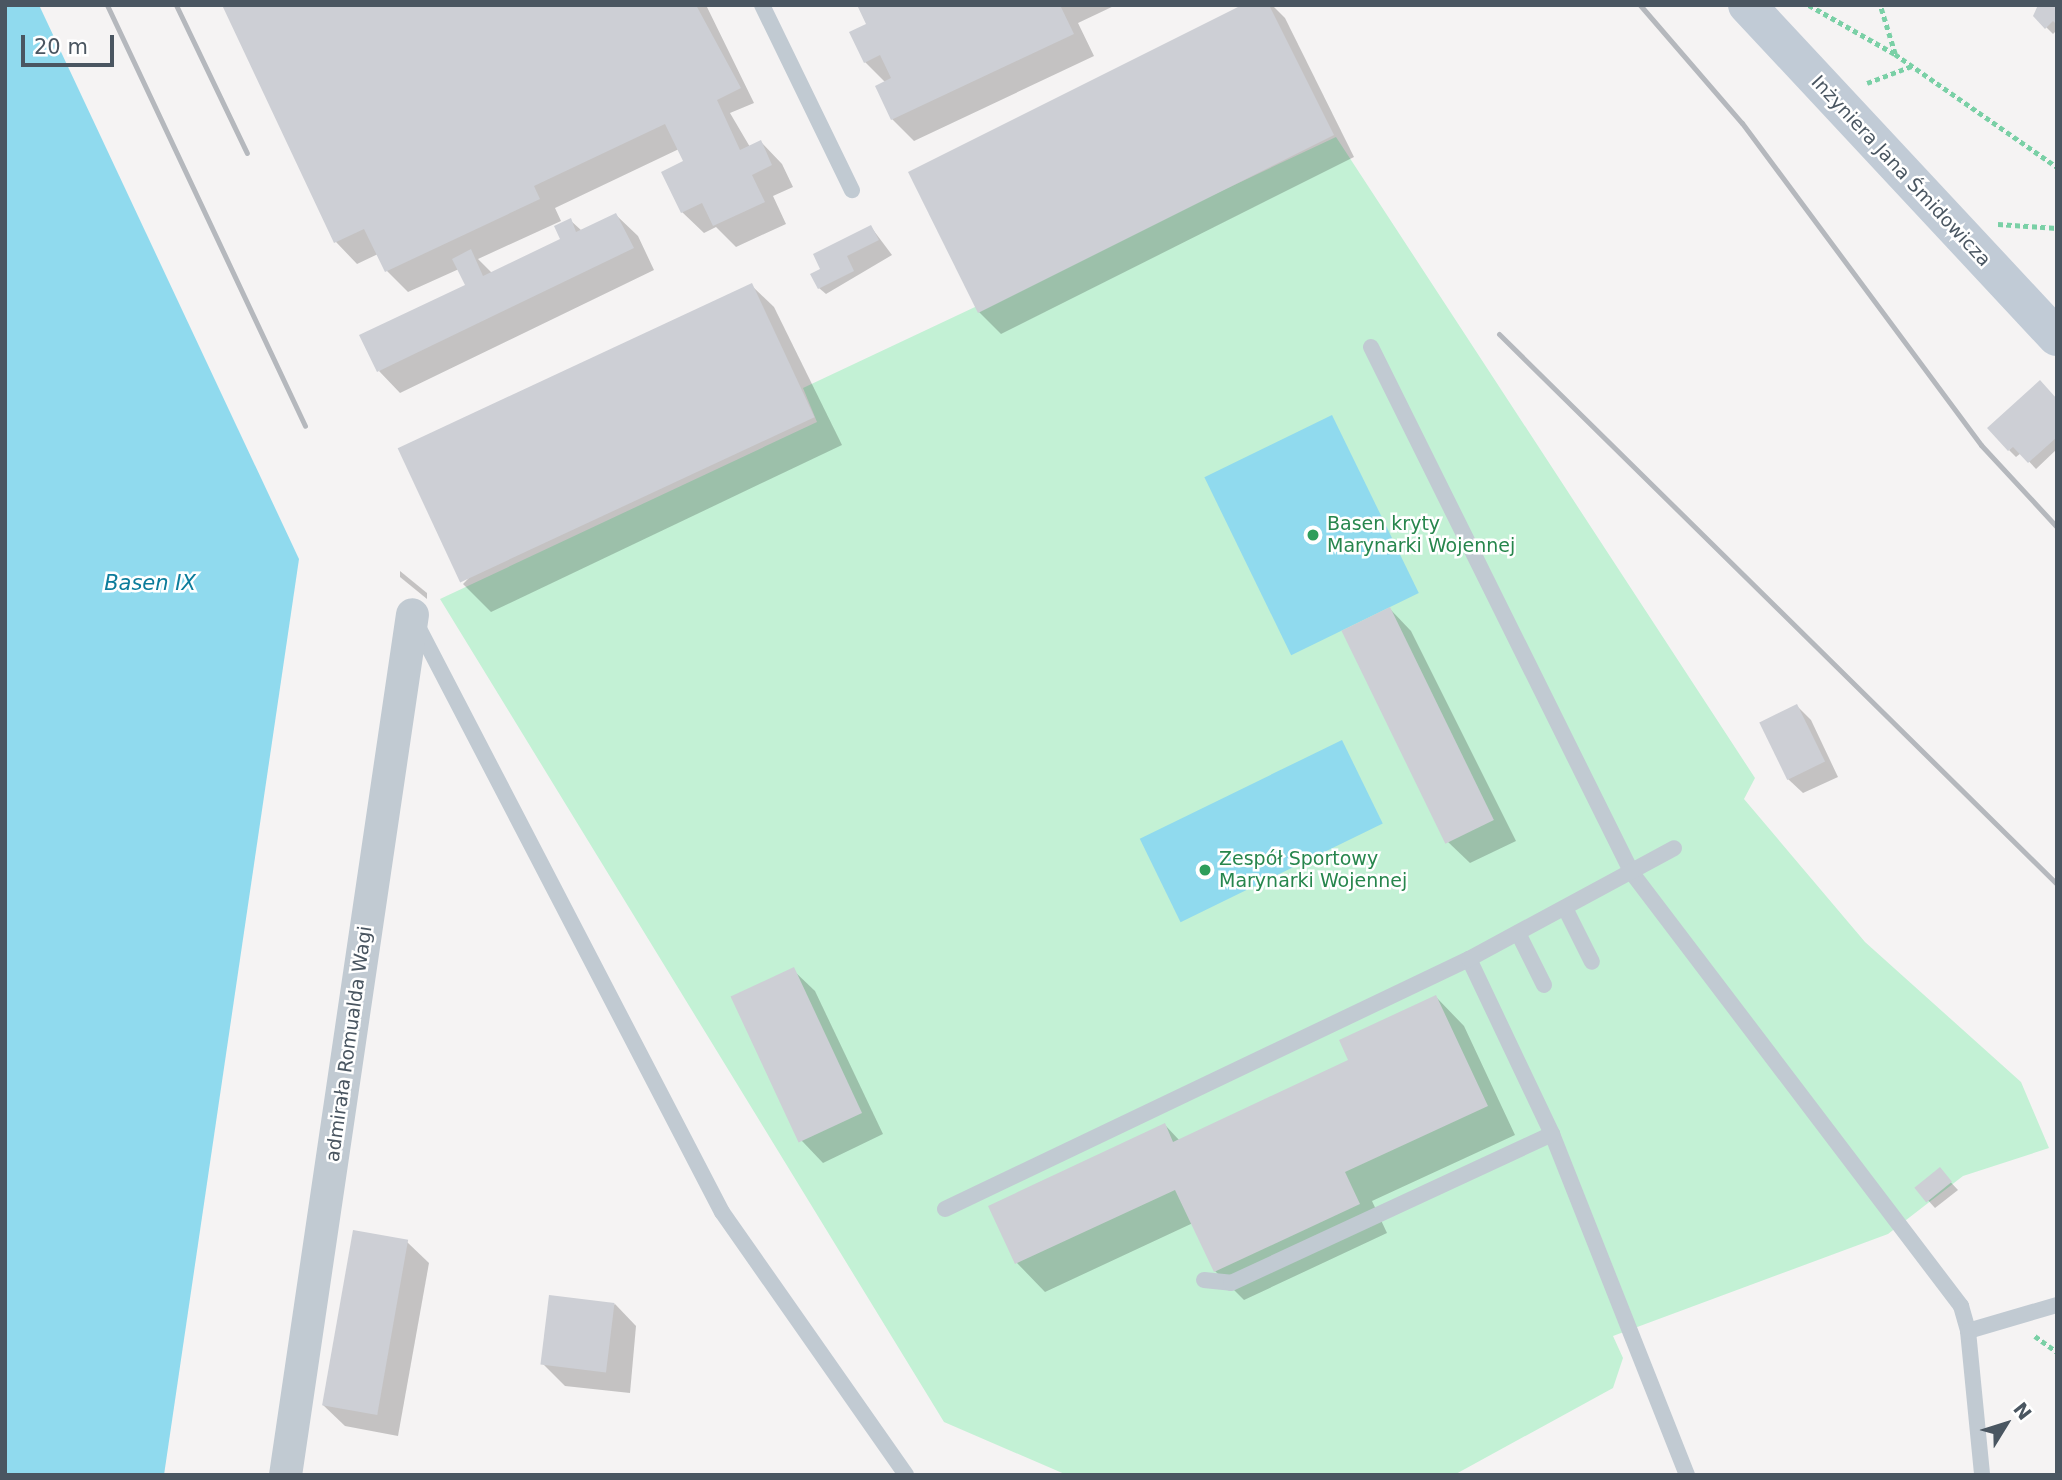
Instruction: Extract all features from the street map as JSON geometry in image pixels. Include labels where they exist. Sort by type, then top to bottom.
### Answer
[{"type":"street","name":"Inżyniera Jana Śmidowicza","points":[[1747,5],[2057,337]]},
{"type":"street","name":"admirała Romualda Wagi","points":[[285,1475],[412,614]]},
{"type":"lane","points":[[762,5],[852,190]]},
{"type":"lane","points":[[1371,347],[1632,873],[1961,1306],[1968,1331],[1982,1475]]},
{"type":"lane","points":[[412,614],[722,1212],[906,1475]]},
{"type":"lane","points":[[945,1209],[1469,959],[1674,848]]},
{"type":"lane","points":[[1565,908],[1592,962]]},
{"type":"lane","points":[[1518,933],[1544,985]]},
{"type":"lane","points":[[1469,959],[1552,1134],[1687,1475]]},
{"type":"lane","points":[[1204,1280],[1231,1283],[1552,1134]]},
{"type":"lane","points":[[1968,1331],[2057,1305]]},
{"type":"path","points":[[1808,5],[1895,54],[2057,167]]},
{"type":"path","points":[[1880,5],[1895,54]]},
{"type":"path","points":[[1862,85],[1912,66]]},
{"type":"path","points":[[1991,225],[2057,228]]},
{"type":"green space","name":"Zespół Sportowy Marynarki Wojennej","points":[[1336,137],[1755,778],[1744,799],[1865,942],[2021,1082],[2049,1148],[1963,1176],[1888,1234],[1613,1336],[1623,1358],[1613,1388],[1454,1475],[1067,1475],[944,1422],[440,599],[817,422],[803,388]]},
{"type":"water","name":"Basen IX","points":[[5,5],[39,5],[299,559],[164,1475],[5,1475]]},
{"type":"water","name":"Basen kryty Marynarki Wojennej","points":[[1332,415],[1419,593],[1291,655],[1204,477]]},
{"type":"water","points":[[1342,740],[1383,824],[1181,922],[1140,839]]},
{"type":"building","points":[[222,5],[696,5],[741,88],[717,100],[740,150],[761,140],[772,165],[752,175],[765,202],[713,226],[702,203],[681,213],[661,172],[683,161],[665,124],[534,186],[540,199],[385,272],[364,229],[334,243]]},
{"type":"building","points":[[857,5],[1060,5],[1074,34],[891,120],[875,86],[891,78],[880,55],[864,63],[849,32],[866,24]]},
{"type":"building","points":[[1242,5],[1269,5],[1334,135],[978,313],[908,172]]},
{"type":"building","points":[[2038,5],[2057,5],[2057,25],[2053,21],[2045,29],[2033,16]]},
{"type":"building","points":[[616,213],[634,248],[377,372],[359,335],[465,285],[452,259],[471,249],[483,276],[560,239],[554,226],[571,218],[576,232]]},
{"type":"building","points":[[871,225],[879,240],[847,256],[854,271],[818,289],[810,274],[820,269],[813,254]]},
{"type":"building","points":[[752,283],[815,417],[460,582],[398,448]]},
{"type":"building","points":[[2040,380],[2057,399],[2057,437],[2028,463],[2013,447],[2008,451],[1987,428]]},
{"type":"building","points":[[1390,607],[1494,820],[1445,844],[1341,631]]},
{"type":"building","points":[[1797,704],[1825,762],[1787,780],[1759,722]]},
{"type":"building","points":[[794,967],[862,1113],[799,1142],[731,997]]},
{"type":"building","points":[[1436,995],[1488,1106],[1345,1172],[1360,1204],[1214,1272],[1175,1190],[1015,1264],[988,1206],[1165,1123],[1173,1142],[1348,1060],[1339,1040]]},
{"type":"building","points":[[1940,1167],[1952,1182],[1926,1203],[1914,1188]]},
{"type":"building","points":[[353,1230],[408,1240],[377,1415],[322,1405]]},
{"type":"building","points":[[549,1295],[615,1303],[606,1373],[540,1364]]},
{"type":"railway","points":[[107,5],[305,426]]},
{"type":"railway","points":[[176,5],[247,153]]},
{"type":"railway","points":[[1640,5],[1742,123],[1981,445],[2057,527]]},
{"type":"railway","points":[[1499,334],[2057,884]]},
{"type":"place","name":"Basen kryty Marynarki Wojennej","points":[[1313,535]]},
{"type":"place","name":"Zespół Sportowy Marynarki Wojennej","points":[[1205,870]]}]
